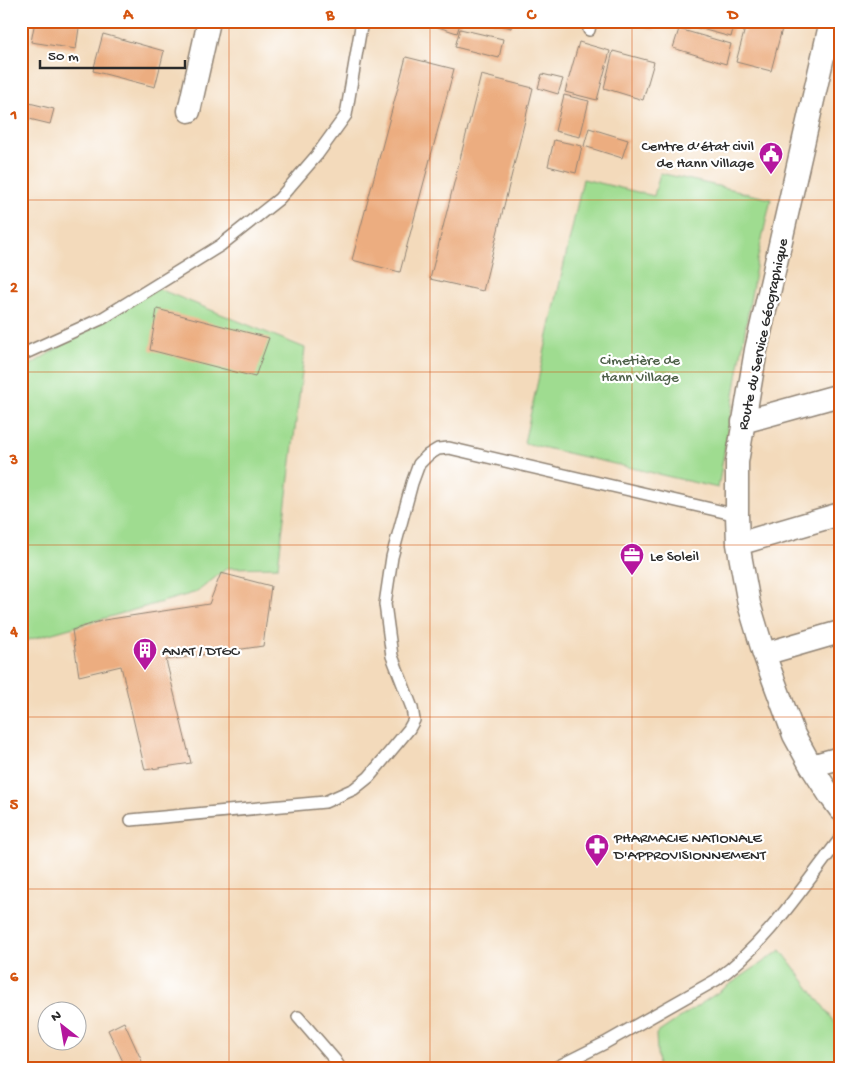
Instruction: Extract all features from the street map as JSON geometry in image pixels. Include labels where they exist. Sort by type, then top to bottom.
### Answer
[{"type":"street","points":[[189,111],[209,21]]},
{"type":"street","name":"Route du Service Géographique","points":[[831,21],[756,350],[737,462],[737,515],[738,544],[749,604],[764,654],[794,735],[828,794],[840,809]]},
{"type":"street","points":[[743,422],[840,395]]},
{"type":"street","points":[[738,544],[840,514]]},
{"type":"street","points":[[764,654],[840,632]]},
{"type":"street","points":[[811,766],[840,758]]},
{"type":"lane","points":[[21,355],[103,318],[221,245],[278,199],[318,155],[346,115],[362,21]]},
{"type":"lane","points":[[131,820],[325,802],[354,789],[369,777],[409,729],[414,720],[412,708],[392,656],[385,604],[392,557],[412,483],[419,464],[438,449],[450,448],[737,515]]},
{"type":"lane","points":[[555,1068],[613,1038],[726,973],[770,931],[840,839]]},
{"type":"lane","points":[[298,1017],[340,1068]]},
{"type":"green space","name":"Cimetière de Hann Village","points":[[660,173],[771,199],[757,261],[718,488],[524,443],[583,179],[654,196]]},
{"type":"green space","points":[[154,287],[305,348],[278,567],[227,568],[197,592],[21,642],[21,371]]},
{"type":"green space","points":[[781,950],[840,1029],[840,1068],[658,1068],[656,1034]]},
{"type":"building","points":[[35,21],[80,21],[76,49],[31,42]]},
{"type":"building","points":[[436,21],[461,21],[457,33],[435,26]]},
{"type":"building","points":[[487,21],[513,21],[511,28]]},
{"type":"building","points":[[627,21],[657,21],[654,30]]},
{"type":"building","points":[[679,21],[735,21],[731,37],[679,23]]},
{"type":"building","points":[[747,21],[784,21],[771,71],[736,62]]},
{"type":"building","points":[[460,29],[503,39],[499,58],[455,47]]},
{"type":"building","points":[[679,29],[731,44],[726,64],[673,48]]},
{"type":"building","points":[[103,34],[164,51],[155,87],[93,71]]},
{"type":"building","points":[[579,42],[610,51],[597,100],[565,92]]},
{"type":"building","points":[[613,51],[654,62],[643,100],[604,88]]},
{"type":"building","points":[[406,57],[454,69],[400,272],[352,260]]},
{"type":"building","points":[[542,74],[563,79],[558,94],[538,88]]},
{"type":"building","points":[[481,75],[533,88],[483,291],[430,279]]},
{"type":"building","points":[[564,95],[589,101],[580,137],[555,131]]},
{"type":"building","points":[[21,101],[54,109],[50,124],[21,117]]},
{"type":"building","points":[[589,128],[628,140],[622,158],[584,146]]},
{"type":"building","points":[[554,140],[582,146],[576,173],[548,166]]},
{"type":"building","points":[[157,309],[269,338],[255,377],[150,350]]},
{"type":"building","name":"ANAT / DTGC","points":[[221,573],[271,586],[263,646],[166,660],[191,763],[145,770],[121,666],[79,676],[72,630],[104,620],[209,604]]},
{"type":"building","points":[[124,1022],[145,1068],[126,1068],[108,1030]]},
{"type":"place","name":"Centre d’état civil de Hann Village","points":[[771,175]]},
{"type":"place","name":"Le Soleil","points":[[632,576]]},
{"type":"place","name":"ANAT / DTGC","points":[[145,671]]},
{"type":"place","name":"PHARMACIE NATIONALE D'APPROVISIONNEMENT","points":[[597,867]]}]
